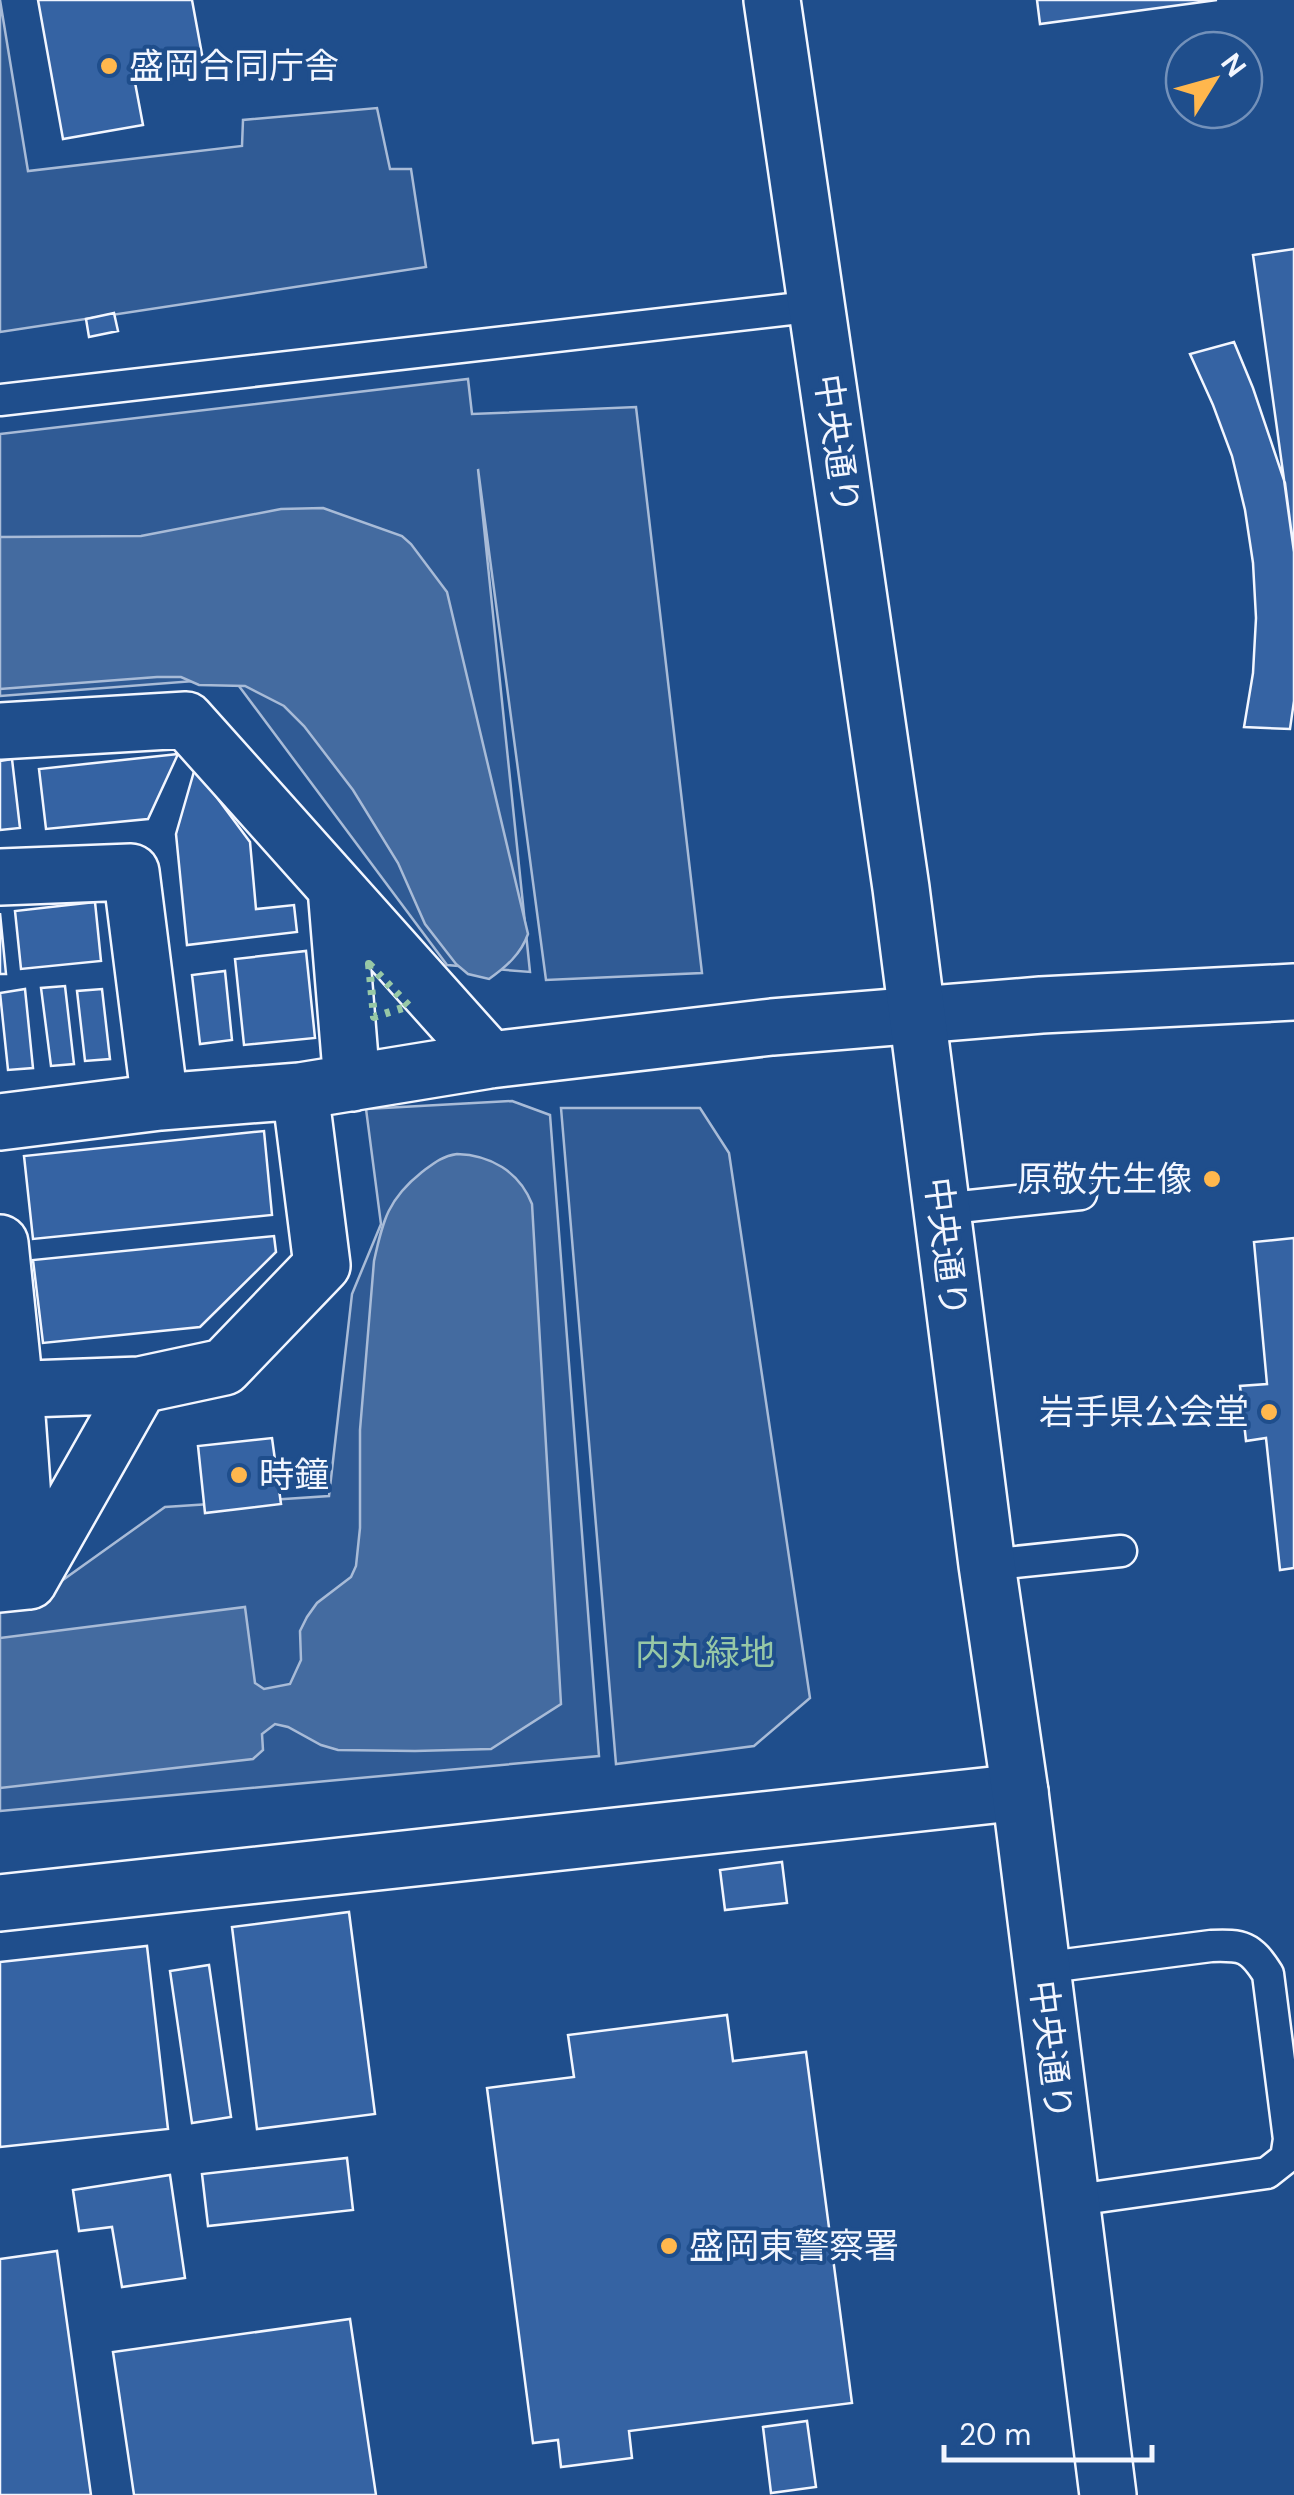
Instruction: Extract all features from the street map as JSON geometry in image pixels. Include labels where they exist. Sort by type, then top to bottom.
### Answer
[{"type":"main road","name":"中央通り","points":[[772,0],[918,1016],[1108,2495]]},
{"type":"main road","points":[[0,731],[186,720],[490,1060]]},
{"type":"main road","points":[[0,877],[131,872],[160,1102]]},
{"type":"main road","points":[[7,1390],[140,1384],[224,1366],[322,1265],[336,888]]},
{"type":"main road","points":[[0,1122],[326,1087],[490,1060],[772,1027],[1040,1005],[1294,992]]},
{"type":"main road","points":[[0,1244],[14,1582]]},
{"type":"main road","points":[[14,1582],[140,1384]]},
{"type":"main road","points":[[0,1904],[1020,1792]]},
{"type":"lane","points":[[0,400],[818,306]]},
{"type":"lane","points":[[941,1209],[1081,1194]]},
{"type":"lane","points":[[987,1565],[1121,1551]]},
{"type":"lane","points":[[1041,1968],[1211,1946],[1240,1946],[1258,1958],[1268,1974],[1289,2140],[1286,2158],[1267,2173],[1070,2202]]},
{"type":"shaded area","points":[[0,0],[28,171],[242,146],[243,120],[377,108],[390,169],[411,169],[426,267],[0,332]]},
{"type":"shaded area","points":[[468,379],[472,414],[636,407],[702,973],[546,980],[478,469],[530,972],[447,965],[233,678],[0,696],[0,434]]},
{"type":"shaded area","points":[[323,508],[402,536],[447,592],[528,934],[512,960],[489,979],[468,974],[456,964],[425,924],[398,863],[353,790],[284,706],[245,686],[199,685],[181,677],[0,689],[0,537],[141,536],[281,509]]},
{"type":"shaded area","points":[[512,1101],[550,1115],[599,1756],[0,1811],[0,1589],[60,1582],[165,1507],[329,1496],[352,1294],[381,1224],[366,1109]]},
{"type":"shaded area","name":"内丸緑地","points":[[561,1108],[700,1108],[729,1153],[810,1698],[754,1746],[616,1764]]},
{"type":"shaded area","points":[[457,1154],[502,1167],[519,1182],[532,1204],[561,1704],[491,1749],[338,1750],[275,1724],[262,1734],[263,1750],[253,1759],[0,1788],[0,1638],[245,1607],[255,1683],[264,1689],[290,1684],[301,1660],[300,1631],[307,1617],[317,1603],[351,1577],[356,1566],[360,1430],[374,1261],[384,1222],[394,1201],[411,1182],[438,1160]]},
{"type":"building","name":"盛岡合同庁舎","points":[[38,0],[192,0],[203,60],[133,72],[143,125],[63,139]]},
{"type":"building","points":[[1037,0],[1217,0],[1040,24]]},
{"type":"building","points":[[1294,249],[1294,552],[1253,255]]},
{"type":"building","points":[[114,313],[118,331],[89,337],[86,319]]},
{"type":"building","points":[[1234,342],[1285,483],[1294,552],[1294,701],[1290,729],[1244,727],[1253,673],[1253,563],[1232,456],[1190,354]]},
{"type":"building","points":[[178,754],[148,819],[46,829],[39,769]]},
{"type":"building","points":[[12,759],[20,828],[0,830],[0,761]]},
{"type":"building","points":[[195,768],[250,842],[256,909],[294,905],[297,932],[187,945],[176,834]]},
{"type":"building","points":[[95,902],[101,961],[21,969],[15,911]]},
{"type":"building","points":[[0,913],[6,974],[0,974]]},
{"type":"building","points":[[306,951],[315,1038],[244,1045],[235,959]]},
{"type":"building","points":[[225,971],[232,1040],[200,1044],[192,975]]},
{"type":"building","points":[[65,986],[74,1064],[51,1066],[41,988]]},
{"type":"building","points":[[25,989],[33,1068],[8,1070],[0,993]]},
{"type":"building","points":[[102,989],[110,1059],[85,1061],[77,991]]},
{"type":"building","points":[[264,1131],[272,1215],[33,1239],[24,1156]]},
{"type":"building","points":[[274,1236],[276,1252],[200,1327],[43,1343],[33,1260]]},
{"type":"building","name":"岩手県公会堂","points":[[1294,1238],[1294,1568],[1280,1570],[1266,1438],[1246,1441],[1240,1386],[1267,1384],[1254,1242]]},
{"type":"building","name":"時鐘","points":[[272,1438],[281,1504],[205,1513],[198,1446]]},
{"type":"building","points":[[782,1862],[787,1903],[725,1910],[720,1870]]},
{"type":"building","points":[[349,1912],[375,2114],[257,2129],[232,1927]]},
{"type":"building","points":[[147,1946],[168,2129],[0,2147],[0,1962]]},
{"type":"building","points":[[209,1965],[231,2117],[192,2123],[170,1971]]},
{"type":"building","name":"盛岡東警察署","points":[[727,2015],[733,2061],[806,2052],[852,2403],[629,2431],[632,2458],[561,2467],[558,2440],[533,2443],[487,2088],[574,2077],[568,2035]]},
{"type":"building","points":[[347,2158],[353,2210],[208,2226],[202,2174]]},
{"type":"building","points":[[170,2175],[185,2278],[122,2287],[112,2227],[79,2231],[73,2190]]},
{"type":"building","points":[[57,2251],[91,2495],[0,2495],[0,2259]]},
{"type":"building","points":[[350,2319],[376,2495],[134,2495],[113,2352]]},
{"type":"building","points":[[807,2421],[816,2487],[771,2493],[763,2427]]},
{"type":"hedge","points":[[369,964],[409,1006],[374,1017],[369,964]]},
{"type":"place","name":"盛岡合同庁舎","points":[[109,66]]},
{"type":"place","name":"原敬先生像","points":[[1212,1179]]},
{"type":"place","name":"岩手県公会堂","points":[[1269,1412]]},
{"type":"place","name":"時鐘","points":[[239,1475]]},
{"type":"place","name":"盛岡東警察署","points":[[669,2246]]}]
